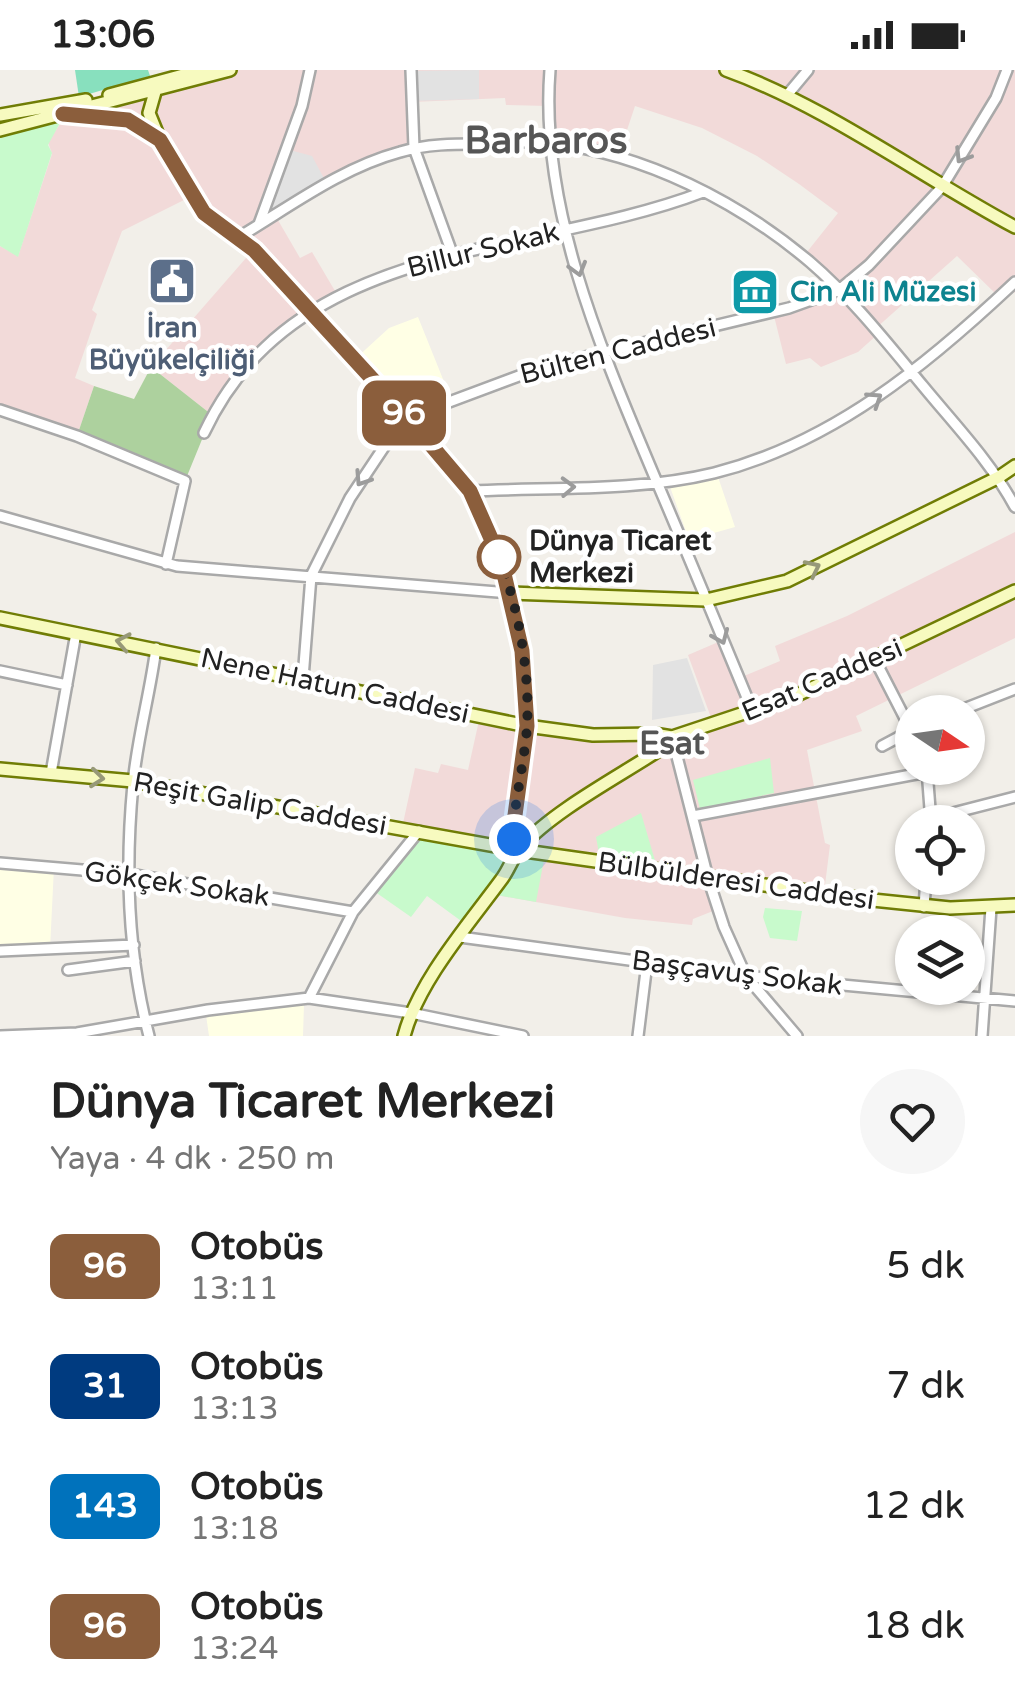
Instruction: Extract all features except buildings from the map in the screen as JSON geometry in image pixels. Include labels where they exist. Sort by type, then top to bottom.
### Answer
[{"type":"main road","points":[[0,115],[82,101],[202,70]]},
{"type":"main road","points":[[0,130],[230,70]]},
{"type":"main road","points":[[726,70],[788,94],[942,188],[1015,227]]},
{"type":"main road","points":[[156,92],[149,113],[160,140],[204,213],[239,237],[408,418],[470,491],[510,593],[523,665],[527,726],[513,830],[518,850]]},
{"type":"main road","points":[[63,114],[128,120],[160,140]]},
{"type":"main road","points":[[510,593],[706,600],[787,580],[999,478],[1015,466]]},
{"type":"main road","name":"Esat Caddesi","points":[[404,1036],[412,1013],[506,874],[518,850],[565,812],[659,750],[672,736],[753,712],[875,660],[1015,591]]},
{"type":"main road","name":"Nene Hatun Caddesi","points":[[0,618],[527,726],[593,734],[672,736]]},
{"type":"main road","name":"Reşit Galip Caddesi","points":[[0,769],[133,782],[518,850]]},
{"type":"main road","name":"Bülbülderesi Caddesi","points":[[518,850],[924,906],[1015,905]]},
{"type":"street","points":[[258,226],[302,106],[310,70]]},
{"type":"street","points":[[411,70],[414,148],[452,253]]},
{"type":"street","points":[[550,70],[549,142],[566,228],[602,352],[753,712]]},
{"type":"street","points":[[788,94],[808,70]]},
{"type":"street","name":"Bülten Caddesi","points":[[408,418],[511,377],[773,312],[840,290],[942,188],[996,98],[1008,70]]},
{"type":"street","points":[[239,237],[338,177],[414,148],[549,142],[636,162],[742,214],[808,260],[840,290],[913,374],[999,478],[1015,507]]},
{"type":"street","name":"Billur Sokak","points":[[204,432],[243,373],[290,326],[356,288],[452,253],[703,192]]},
{"type":"street","points":[[470,491],[658,483],[715,472],[768,455],[818,432],[913,374],[1015,282]]},
{"type":"street","points":[[0,410],[58,429],[185,482],[166,564]]},
{"type":"street","points":[[303,678],[311,576],[350,498],[408,418]]},
{"type":"street","points":[[0,516],[166,564],[510,593]]},
{"type":"street","points":[[51,773],[76,633]]},
{"type":"street","points":[[148,1036],[135,961],[129,874],[133,782],[156,648]]},
{"type":"street","points":[[875,660],[895,698]]},
{"type":"street","points":[[0,672],[67,686]]},
{"type":"street","points":[[985,701],[1015,690]]},
{"type":"street","points":[[672,736],[708,878],[746,976],[798,1036]]},
{"type":"street","points":[[882,746],[895,739]]},
{"type":"street","points":[[693,816],[895,776]]},
{"type":"street","points":[[983,805],[1015,797]]},
{"type":"street","points":[[309,998],[353,912],[419,831]]},
{"type":"street","name":"Gökçek Sokak","points":[[0,864],[129,874],[353,912]]},
{"type":"street","points":[[924,906],[925,895]]},
{"type":"street","points":[[985,987],[991,908]]},
{"type":"street","name":"Başçavuş Sokak","points":[[460,937],[746,976],[895,991]]},
{"type":"street","points":[[0,951],[134,945]]},
{"type":"street","points":[[68,970],[135,961]]},
{"type":"street","points":[[638,1036],[647,963]]},
{"type":"street","points":[[0,1036],[97,1031],[208,1010],[309,998],[412,1013],[523,1036]]},
{"type":"street","name":"Başçavuş Sokak","points":[[985,1000],[1015,1002]]},
{"type":"street","points":[[982,1036],[984,1005]]},
{"type":"shaded area","points":[[202,70],[1015,70],[1015,293],[1010,288],[999,297],[957,256],[875,329],[878,334],[858,352],[821,367],[810,358],[786,364],[773,312],[839,290],[803,257],[838,213],[799,184],[757,156],[702,128],[635,106],[618,157],[549,142],[548,106],[506,105],[505,98],[412,102],[414,148],[368,163],[275,215],[300,258],[312,252],[338,296],[273,341],[212,415],[151,367],[253,250],[192,196],[122,231],[92,310],[97,314],[75,378],[94,386],[77,436],[0,410],[0,246],[18,256],[52,154],[48,142],[60,124],[56,106]]},
{"type":"shaded area","points":[[479,70],[479,99],[411,101],[411,71]]},
{"type":"shaded area","points":[[286,149],[312,156],[327,184],[259,225]]},
{"type":"shaded area","points":[[418,317],[451,399],[409,417],[354,360],[389,328]]},
{"type":"shaded area","points":[[717,474],[735,527],[689,540],[669,484]]},
{"type":"shaded area","points":[[1015,532],[1015,638],[856,716],[862,731],[807,750],[825,843],[830,845],[824,893],[709,878],[718,909],[693,919],[692,925],[625,918],[491,894],[402,828],[415,768],[438,773],[441,764],[468,770],[480,716],[527,726],[672,737],[713,723],[688,655],[723,640],[739,678],[780,661],[775,646],[847,616]]},
{"type":"shaded area","points":[[687,658],[706,711],[652,720],[653,665]]},
{"type":"shaded area","points":[[0,864],[54,867],[50,949],[0,951]]},
{"type":"shaded area","points":[[304,1004],[303,1036],[209,1036],[206,1015]]},
{"type":"green space","points":[[75,70],[148,70],[150,76],[79,97]]},
{"type":"green space","points":[[58,115],[60,123],[48,145],[52,153],[18,257],[0,246],[0,130]]},
{"type":"green space","points":[[151,367],[212,415],[185,481],[77,436],[94,386],[134,399]]},
{"type":"green space","points":[[770,758],[774,793],[700,809],[693,780]]},
{"type":"green space","points":[[641,813],[656,864],[600,859],[596,837]]},
{"type":"green space","points":[[419,831],[545,854],[536,902],[491,894],[468,926],[427,896],[411,917],[371,889]]},
{"type":"green space","points":[[765,908],[802,911],[797,941],[770,938],[763,917]]},
{"type":"bus line","name":"96","points":[[63,114],[109,116],[137,123],[152,132],[204,213],[254,250],[449,463],[470,491],[501,561],[522,651],[527,726],[514,816],[518,850]]},
{"type":"place","name":"İran Büyükelçiliği","points":[[172,281]]},
{"type":"place","name":"Cin Ali Müzesi","points":[[755,292]]},
{"type":"place","name":"Dünya Ticaret Merkezi","points":[[499,557]]},
{"type":"district","name":"Barbaros","points":[[546,141]]},
{"type":"district","name":"Esat","points":[[672,744]]},
{"type":"route","points":[[499,557],[522,651],[526,705],[514,839]]}]
